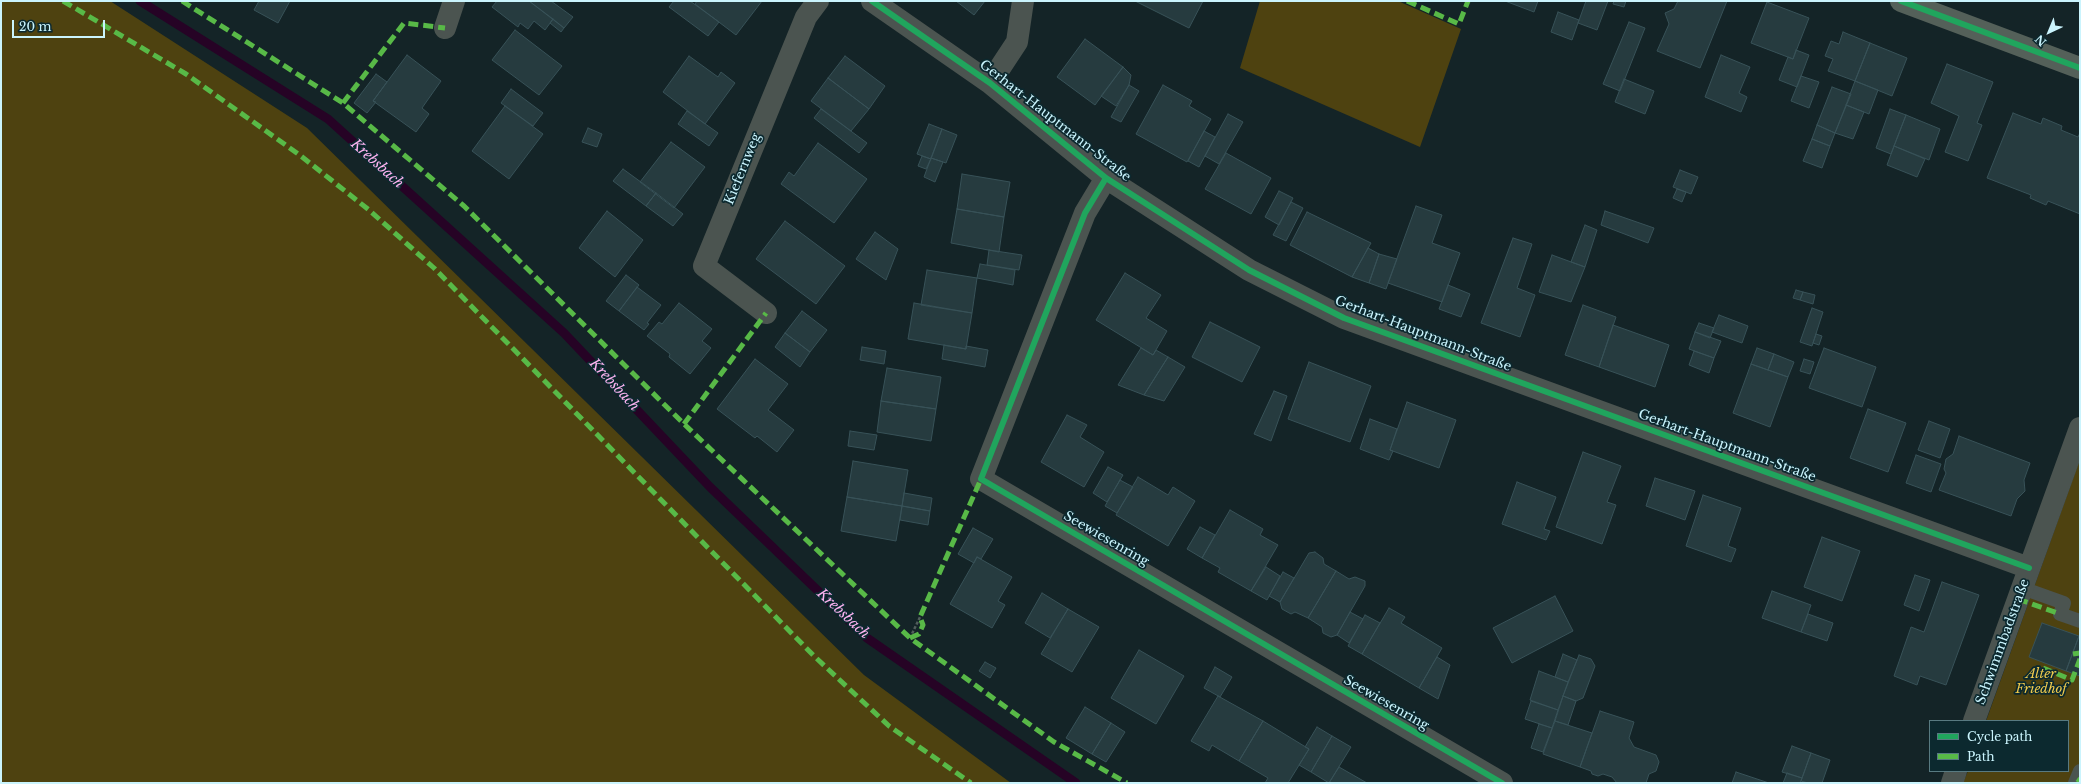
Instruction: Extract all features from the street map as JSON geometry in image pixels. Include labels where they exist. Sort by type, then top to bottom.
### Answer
[{"type":"main road","points":[[1901,1],[2080,68]]},
{"type":"street","points":[[445,28],[454,1]]},
{"type":"street","name":"Kiefernweg","points":[[766,313],[704,266],[806,17],[818,1]]},
{"type":"street","name":"Gerhart-Hauptmann-Straße","points":[[872,1],[990,83],[1106,178],[1249,270],[1344,318],[2026,578]]},
{"type":"street","points":[[990,83],[1017,42],[1023,1]]},
{"type":"street","name":"Seewiesenring","points":[[1106,178],[1085,213],[981,479],[1502,783]]},
{"type":"street","name":"Schwimmbadstraße","points":[[1974,720],[2080,428]]},
{"type":"street","points":[[1952,783],[1956,772]]},
{"type":"lane","points":[[2026,578],[2064,603],[2060,614],[2080,621]]},
{"type":"lane","points":[[2075,783],[2080,771]]},
{"type":"path","points":[[910,638],[920,617]]},
{"type":"green space","points":[[1,1],[110,1],[307,128],[864,675],[1011,783],[1,783]]},
{"type":"green space","points":[[1260,1],[1398,1],[1461,29],[1420,147],[1240,68]]},
{"type":"green space","name":"Alter Friedhof","points":[[2080,459],[2080,783],[1963,783],[1968,772],[2069,772],[2069,720],[1986,720]]},
{"type":"building","points":[[259,1],[290,1],[278,23],[254,10]]},
{"type":"building","points":[[497,1],[529,1],[553,19],[545,30],[534,21],[528,29],[520,23],[518,27],[492,7]]},
{"type":"building","points":[[529,1],[551,1],[573,17],[564,28]]},
{"type":"building","points":[[674,1],[690,1],[719,22],[708,36],[669,7]]},
{"type":"building","points":[[697,1],[762,1],[736,35],[695,4]]},
{"type":"building","points":[[956,1],[985,1],[974,15]]},
{"type":"building","points":[[1135,1],[1203,1],[1189,28]]},
{"type":"building","points":[[1505,1],[1538,1],[1534,12]]},
{"type":"building","points":[[1586,1],[1608,1],[1597,30],[1578,23]]},
{"type":"building","points":[[1614,1],[1626,1],[1624,7],[1613,4]]},
{"type":"building","points":[[1678,1],[1727,1],[1700,68],[1657,51],[1669,24],[1665,13],[1674,9]]},
{"type":"building","points":[[1767,2],[1809,18],[1793,59],[1751,43]]},
{"type":"building","points":[[1558,12],[1579,20],[1572,40],[1551,32]]},
{"type":"building","points":[[553,19],[564,28],[561,32],[550,23]]},
{"type":"building","points":[[1629,22],[1645,28],[1620,91],[1603,84]]},
{"type":"building","points":[[515,30],[562,66],[539,95],[492,60]]},
{"type":"building","points":[[1843,32],[1870,43],[1855,81],[1828,71],[1833,59],[1825,56],[1831,41],[1839,44]]},
{"type":"building","points":[[1085,39],[1123,67],[1095,105],[1057,77]]},
{"type":"building","points":[[1870,43],[1907,58],[1892,96],[1855,81]]},
{"type":"building","points":[[1796,50],[1809,55],[1797,87],[1779,80],[1788,57],[1793,59]]},
{"type":"building","points":[[407,55],[441,81],[422,108],[429,114],[416,132],[373,101]]},
{"type":"building","points":[[1721,55],[1750,67],[1739,93],[1747,97],[1741,112],[1705,97]]},
{"type":"building","points":[[689,56],[718,77],[721,72],[735,83],[705,124],[663,92]]},
{"type":"building","points":[[845,56],[885,86],[869,109],[828,78]]},
{"type":"building","points":[[1947,64],[1993,82],[1977,123],[1982,125],[1968,161],[1945,152],[1959,116],[1931,103]]},
{"type":"building","points":[[1123,67],[1131,75],[1129,85],[1116,106],[1101,96]]},
{"type":"building","points":[[376,74],[387,82],[373,101],[376,102],[367,113],[354,103]]},
{"type":"building","points":[[1801,76],[1819,82],[1809,108],[1791,101]]},
{"type":"building","points":[[828,78],[869,109],[851,131],[811,101]]},
{"type":"building","points":[[1624,79],[1654,91],[1645,114],[1615,102]]},
{"type":"building","points":[[1855,81],[1878,90],[1869,114],[1846,105]]},
{"type":"building","points":[[1129,85],[1139,91],[1121,122],[1111,117]]},
{"type":"building","points":[[1163,85],[1192,101],[1189,106],[1211,119],[1187,162],[1136,134]]},
{"type":"building","points":[[1832,87],[1851,94],[1835,133],[1817,125]]},
{"type":"building","points":[[511,89],[543,113],[533,126],[501,103]]},
{"type":"building","points":[[1846,105],[1864,112],[1853,139],[1835,133]]},
{"type":"building","points":[[505,106],[543,134],[509,179],[472,151]]},
{"type":"building","points":[[821,109],[867,143],[859,153],[814,118]]},
{"type":"building","points":[[1890,109],[1906,115],[1891,154],[1876,148]]},
{"type":"building","points":[[687,111],[718,133],[709,146],[678,124]]},
{"type":"building","points":[[2013,113],[2041,124],[2043,118],[2062,126],[2061,130],[2078,137],[2080,133],[2080,214],[2048,201],[2046,205],[2030,198],[2031,195],[1987,178]]},
{"type":"building","points":[[1228,114],[1243,122],[1219,164],[1205,156]]},
{"type":"building","points":[[1906,115],[1940,129],[1929,160],[1894,146]]},
{"type":"building","points":[[929,124],[942,129],[931,159],[917,154]]},
{"type":"building","points":[[1817,125],[1835,133],[1830,146],[1812,139]]},
{"type":"building","points":[[588,128],[602,134],[597,147],[582,142]]},
{"type":"building","points":[[942,129],[957,135],[946,163],[931,158]]},
{"type":"building","points":[[1204,131],[1215,137],[1199,167],[1188,161]]},
{"type":"building","points":[[1812,139],[1830,146],[1822,168],[1803,161]]},
{"type":"building","points":[[671,142],[705,167],[674,208],[640,182]]},
{"type":"building","points":[[818,143],[867,179],[834,223],[781,184],[789,172],[794,176]]},
{"type":"building","points":[[1894,146],[1925,159],[1917,177],[1887,165]]},
{"type":"building","points":[[1226,153],[1271,178],[1251,214],[1205,189]]},
{"type":"building","points":[[922,156],[931,159],[926,169],[918,166]]},
{"type":"building","points":[[931,158],[943,162],[935,182],[924,177]]},
{"type":"building","points":[[623,169],[656,193],[646,206],[613,181]]},
{"type":"building","points":[[1680,170],[1698,177],[1691,194],[1673,187]]},
{"type":"building","points":[[962,174],[1010,182],[1004,217],[957,209]]},
{"type":"building","points":[[1677,189],[1686,192],[1682,202],[1673,198]]},
{"type":"building","points":[[1279,191],[1293,198],[1279,225],[1265,217]]},
{"type":"building","points":[[656,193],[683,214],[673,226],[646,206]]},
{"type":"building","points":[[1291,202],[1303,208],[1286,241],[1273,235]]},
{"type":"building","points":[[1416,206],[1442,215],[1432,243],[1460,253],[1442,302],[1388,283]]},
{"type":"building","points":[[957,209],[1004,217],[999,252],[951,243]]},
{"type":"building","points":[[607,211],[643,240],[615,277],[579,248]]},
{"type":"building","points":[[1605,211],[1654,228],[1648,243],[1601,225]]},
{"type":"building","points":[[1307,212],[1371,243],[1352,277],[1290,245]]},
{"type":"building","points":[[785,221],[845,266],[816,304],[756,259]]},
{"type":"building","points":[[1585,225],[1597,230],[1585,267],[1571,262]]},
{"type":"building","points":[[875,232],[898,249],[886,280],[856,259]]},
{"type":"building","points":[[1513,238],[1532,244],[1517,288],[1535,295],[1520,337],[1481,323]]},
{"type":"building","points":[[1368,248],[1379,254],[1369,283],[1352,277]]},
{"type":"building","points":[[989,250],[1022,255],[1019,270],[987,265]]},
{"type":"building","points":[[1379,254],[1397,259],[1386,289],[1369,283]]},
{"type":"building","points":[[1552,255],[1585,267],[1571,302],[1539,292]]},
{"type":"building","points":[[980,264],[1015,270],[1013,285],[977,278]]},
{"type":"building","points":[[927,270],[977,278],[972,313],[921,305]]},
{"type":"building","points":[[1125,273],[1161,295],[1146,318],[1167,331],[1153,355],[1096,320]]},
{"type":"building","points":[[626,275],[639,285],[619,311],[606,301]]},
{"type":"building","points":[[1448,285],[1470,294],[1461,317],[1439,309]]},
{"type":"building","points":[[637,287],[661,305],[647,323],[649,324],[644,330],[619,311]]},
{"type":"building","points":[[1796,290],[1803,292],[1800,300],[1793,298]]},
{"type":"building","points":[[1803,292],[1815,295],[1813,304],[1800,300]]},
{"type":"building","points":[[679,303],[712,329],[702,341],[711,348],[690,374],[669,357],[670,354],[647,336],[659,322],[662,324]]},
{"type":"building","points":[[914,303],[972,313],[966,349],[908,339]]},
{"type":"building","points":[[1583,305],[1616,317],[1599,367],[1565,355]]},
{"type":"building","points":[[1812,308],[1823,312],[1812,346],[1800,342]]},
{"type":"building","points":[[802,311],[827,330],[810,352],[785,333]]},
{"type":"building","points":[[1719,315],[1748,326],[1742,343],[1712,332]]},
{"type":"building","points":[[1210,322],[1260,347],[1242,382],[1192,357]]},
{"type":"building","points":[[1699,323],[1714,328],[1710,338],[1695,332]]},
{"type":"building","points":[[1613,325],[1669,345],[1655,387],[1599,367]]},
{"type":"building","points":[[1695,332],[1721,341],[1714,358],[1689,349]]},
{"type":"building","points":[[785,333],[810,352],[800,367],[775,347]]},
{"type":"building","points":[[1816,334],[1822,336],[1819,345],[1813,343]]},
{"type":"building","points":[[944,345],[966,349],[966,346],[988,350],[985,367],[942,359]]},
{"type":"building","points":[[862,347],[886,351],[884,364],[860,360]]},
{"type":"building","points":[[1141,348],[1153,355],[1156,350],[1168,357],[1144,395],[1118,385]]},
{"type":"building","points":[[1757,348],[1774,354],[1768,370],[1751,364]]},
{"type":"building","points":[[1824,348],[1876,367],[1862,407],[1809,388]]},
{"type":"building","points":[[1694,351],[1714,358],[1709,373],[1689,365]]},
{"type":"building","points":[[1774,354],[1794,362],[1788,377],[1768,370]]},
{"type":"building","points":[[1168,357],[1185,367],[1164,401],[1144,395]]},
{"type":"building","points":[[755,359],[788,384],[768,410],[794,430],[777,452],[757,436],[755,438],[717,409]]},
{"type":"building","points":[[1804,359],[1814,362],[1810,374],[1800,371]]},
{"type":"building","points":[[1309,362],[1371,386],[1350,442],[1288,419]]},
{"type":"building","points":[[1751,364],[1788,377],[1770,427],[1733,413]]},
{"type":"building","points":[[887,368],[941,377],[936,409],[881,401]]},
{"type":"building","points":[[1274,391],[1287,396],[1271,441],[1254,434]]},
{"type":"building","points":[[881,401],[936,409],[931,441],[877,432]]},
{"type":"building","points":[[1407,402],[1456,420],[1439,468],[1390,450]]},
{"type":"building","points":[[1868,409],[1906,423],[1888,472],[1850,458]]},
{"type":"building","points":[[1067,415],[1087,425],[1080,437],[1104,452],[1084,487],[1041,462]]},
{"type":"building","points":[[1370,419],[1397,429],[1390,450],[1393,451],[1389,460],[1360,449]]},
{"type":"building","points":[[1929,421],[1950,429],[1940,458],[1918,450]]},
{"type":"building","points":[[850,431],[877,435],[874,450],[848,446]]},
{"type":"building","points":[[1959,436],[2030,463],[2024,480],[2025,491],[2017,499],[2011,516],[1939,490],[1946,473],[1944,469],[1946,459],[1953,454]]},
{"type":"building","points":[[1583,452],[1621,466],[1607,502],[1616,505],[1602,544],[1556,527]]},
{"type":"building","points":[[1916,455],[1941,464],[1931,492],[1906,483]]},
{"type":"building","points":[[853,461],[908,470],[902,506],[847,497]]},
{"type":"building","points":[[1108,467],[1123,475],[1107,502],[1093,493]]},
{"type":"building","points":[[1138,477],[1168,495],[1173,487],[1195,501],[1168,546],[1116,515]]},
{"type":"building","points":[[1655,478],[1695,491],[1685,520],[1646,506]]},
{"type":"building","points":[[1120,480],[1133,487],[1117,513],[1105,506]]},
{"type":"building","points":[[1517,482],[1556,497],[1544,529],[1550,531],[1546,540],[1502,524]]},
{"type":"building","points":[[904,493],[932,498],[930,511],[902,506]]},
{"type":"building","points":[[1703,495],[1741,508],[1728,546],[1736,549],[1731,562],[1686,546]]},
{"type":"building","points":[[847,497],[902,506],[896,541],[841,531]]},
{"type":"building","points":[[902,506],[930,511],[928,525],[900,520]]},
{"type":"building","points":[[1230,510],[1263,529],[1260,535],[1278,545],[1251,591],[1218,572],[1220,568],[1202,558]]},
{"type":"building","points":[[1200,527],[1215,535],[1202,558],[1187,549]]},
{"type":"building","points":[[973,528],[993,539],[981,559],[977,557],[974,563],[958,554]]},
{"type":"building","points":[[1822,537],[1860,551],[1842,601],[1804,587]]},
{"type":"building","points":[[1315,552],[1323,558],[1324,564],[1336,571],[1308,618],[1295,612],[1291,614],[1282,609],[1280,602],[1309,553]]},
{"type":"building","points":[[977,557],[1012,577],[998,601],[1005,605],[992,628],[950,604]]},
{"type":"building","points":[[1266,567],[1280,576],[1267,600],[1251,591]]},
{"type":"building","points":[[1336,571],[1349,579],[1355,577],[1365,581],[1365,586],[1337,635],[1331,637],[1323,633],[1322,627],[1308,618]]},
{"type":"building","points":[[1283,572],[1294,578],[1280,602],[1269,596]]},
{"type":"building","points":[[1915,575],[1930,580],[1919,611],[1904,605]]},
{"type":"building","points":[[1942,582],[1979,595],[1946,685],[1920,676],[1917,685],[1894,676],[1911,627],[1924,632]]},
{"type":"building","points":[[1772,591],[1811,605],[1801,632],[1762,618]]},
{"type":"building","points":[[1042,593],[1068,609],[1050,638],[1025,623]]},
{"type":"building","points":[[1555,596],[1573,631],[1512,663],[1493,628]]},
{"type":"building","points":[[1389,608],[1405,617],[1401,623],[1442,648],[1419,688],[1362,654]]},
{"type":"building","points":[[1068,609],[1099,627],[1072,672],[1041,654]]},
{"type":"building","points":[[1350,612],[1363,619],[1349,643],[1337,635]]},
{"type":"building","points":[[1808,614],[1833,623],[1827,641],[1801,632]]},
{"type":"building","points":[[1365,615],[1380,623],[1362,654],[1348,646]]},
{"type":"building","points":[[2042,623],[2079,636],[2066,671],[2029,657]]},
{"type":"building","points":[[2080,636],[2080,676],[2066,671]]},
{"type":"building","points":[[1139,650],[1184,676],[1156,724],[1111,698]]},
{"type":"building","points":[[1563,654],[1577,660],[1568,682],[1555,677]]},
{"type":"building","points":[[1579,655],[1591,659],[1595,666],[1583,698],[1576,701],[1563,696]]},
{"type":"building","points":[[1437,657],[1450,665],[1438,699],[1419,688]]},
{"type":"building","points":[[985,662],[996,668],[990,678],[979,671]]},
{"type":"building","points":[[1215,667],[1232,677],[1220,697],[1204,688]]},
{"type":"building","points":[[1539,671],[1568,682],[1558,710],[1530,700]]},
{"type":"building","points":[[1218,696],[1263,721],[1239,761],[1212,745],[1209,751],[1191,741]]},
{"type":"building","points":[[1563,696],[1576,701],[1568,725],[1555,721]]},
{"type":"building","points":[[1531,701],[1558,710],[1552,728],[1525,719]]},
{"type":"building","points":[[1085,707],[1111,723],[1092,754],[1066,738]]},
{"type":"building","points":[[1600,711],[1634,722],[1629,738],[1634,747],[1656,755],[1659,762],[1656,771],[1649,774],[1646,783],[1617,783],[1612,777],[1603,774],[1598,776],[1592,774],[1591,771],[1580,767]]},
{"type":"building","points":[[1263,721],[1309,749],[1288,783],[1265,783],[1268,778],[1239,761]]},
{"type":"building","points":[[1555,721],[1592,733],[1580,767],[1543,754]]},
{"type":"building","points":[[1111,723],[1125,732],[1106,762],[1092,754]]},
{"type":"building","points":[[1539,724],[1552,728],[1543,752],[1531,748]]},
{"type":"building","points":[[1317,727],[1332,736],[1311,772],[1299,765],[1309,749],[1305,747]]},
{"type":"building","points":[[1332,736],[1351,747],[1329,783],[1311,772]]},
{"type":"building","points":[[1792,746],[1811,753],[1802,778],[1782,772]]},
{"type":"building","points":[[1811,753],[1830,760],[1822,783],[1808,783],[1801,781]]},
{"type":"building","points":[[1339,767],[1367,783],[1329,783]]},
{"type":"building","points":[[1736,772],[1769,783],[1732,783]]},
{"type":"building","points":[[1787,773],[1802,778],[1800,783],[1783,783]]},
{"type":"waterway","name":"Krebsbach","points":[[140,1],[328,119],[564,333],[710,487],[867,638],[1076,783]]},
{"type":"marked path","points":[[63,1],[186,74],[301,156],[369,210],[434,268],[814,656],[889,726],[971,783]]},
{"type":"marked path","points":[[182,1],[343,103],[464,206],[684,424],[910,638],[1054,742],[1127,783]]},
{"type":"marked path","points":[[1407,1],[1459,24],[1468,1]]},
{"type":"marked path","points":[[343,103],[404,23],[445,28]]},
{"type":"marked path","points":[[684,424],[766,313]]},
{"type":"marked path","points":[[910,638],[919,634],[923,625],[920,617],[981,479]]},
{"type":"marked path","points":[[2018,599],[2060,614]]},
{"type":"marked path","points":[[2073,654],[2080,653]]},
{"type":"marked path","points":[[2043,668],[2072,680],[2080,659]]},
{"type":"cycle path","points":[[872,1],[990,83],[1106,178],[1249,270],[1344,318],[2029,568]]},
{"type":"cycle path","points":[[1901,1],[2080,68]]},
{"type":"cycle path","points":[[1106,178],[1085,213],[981,479],[1502,783]]}]
